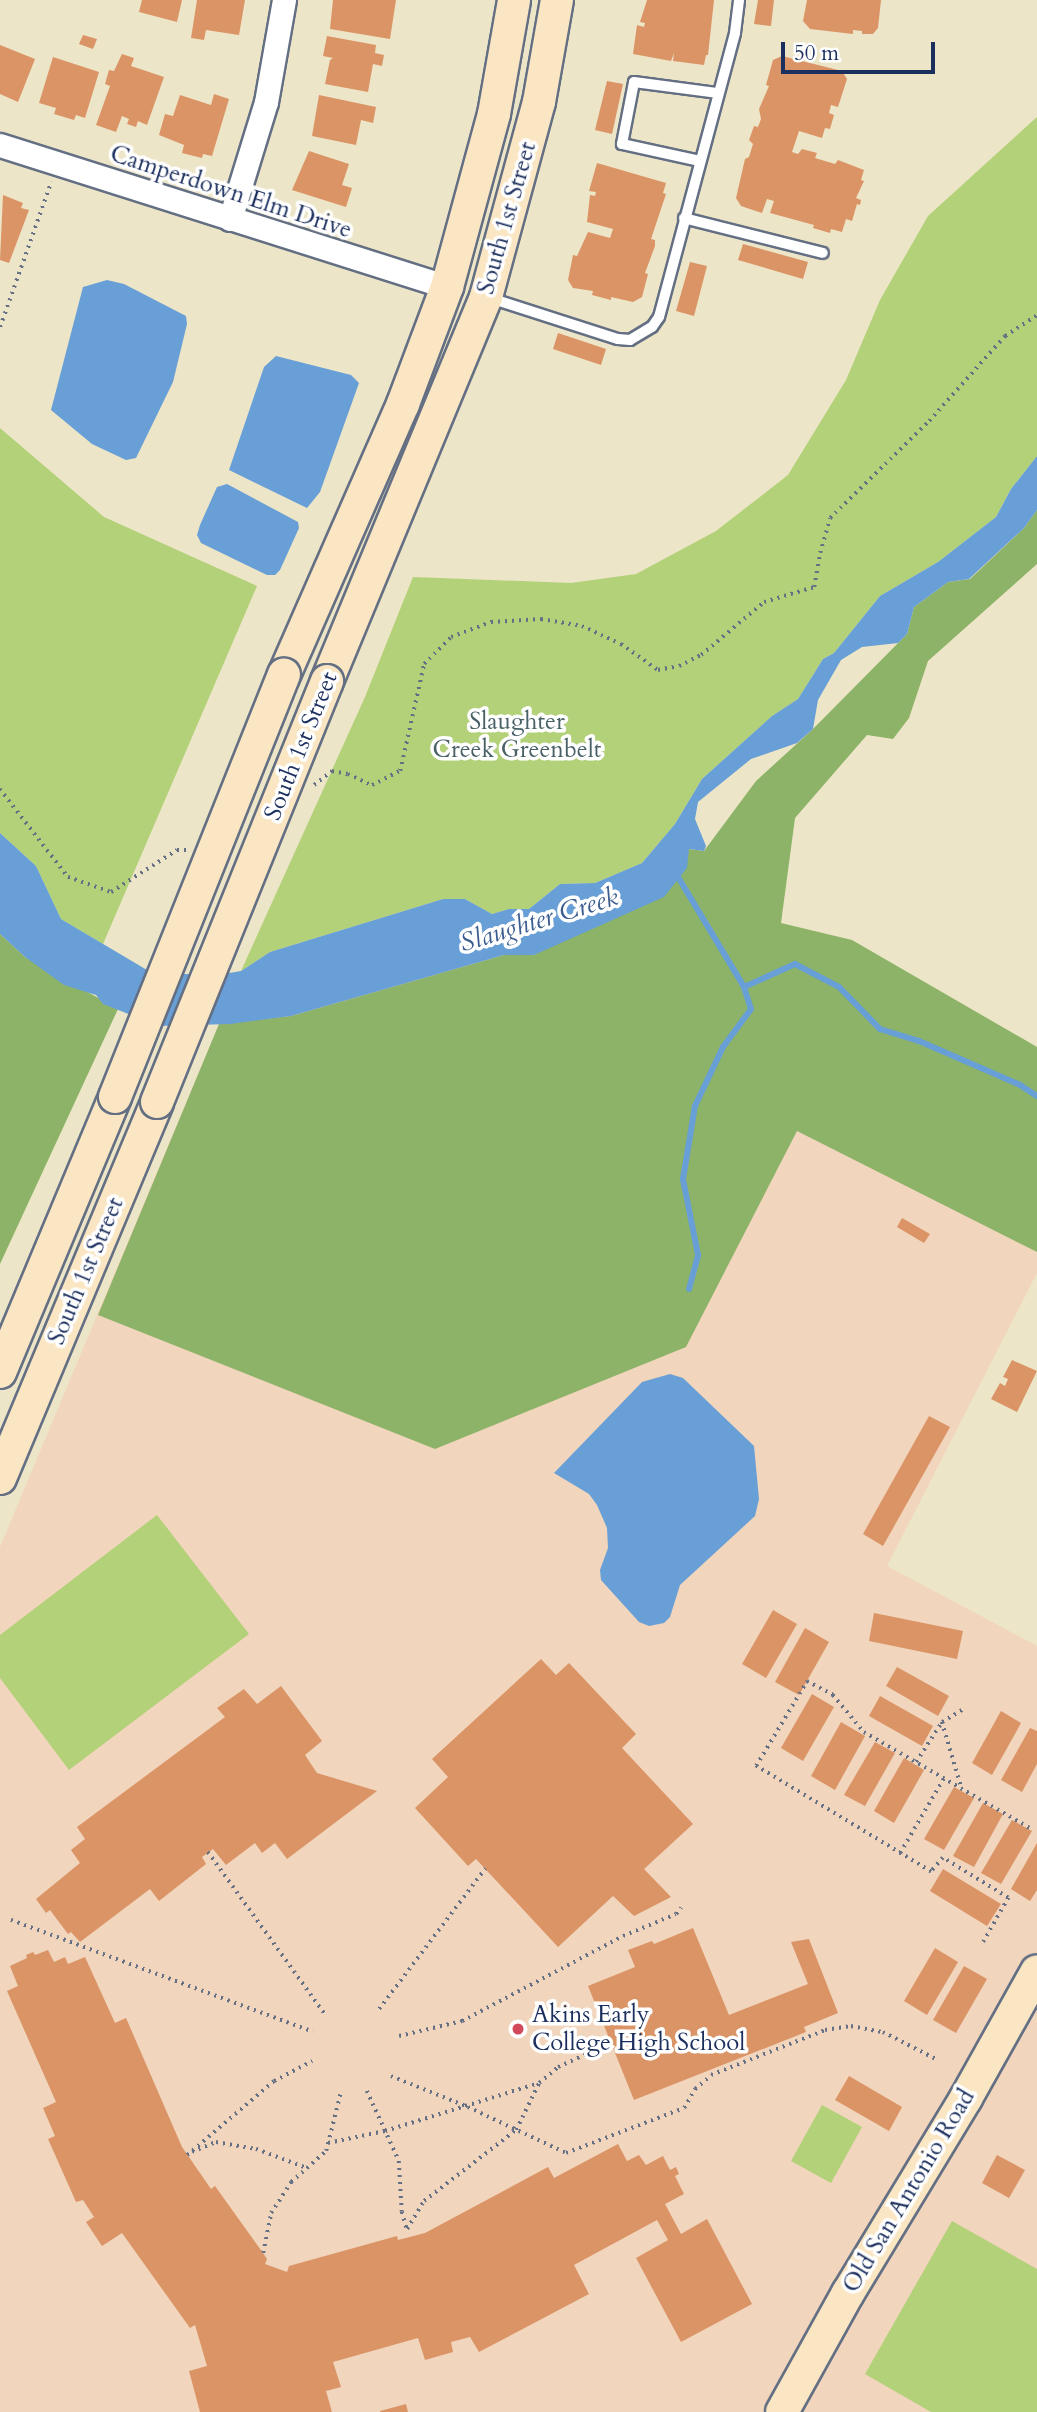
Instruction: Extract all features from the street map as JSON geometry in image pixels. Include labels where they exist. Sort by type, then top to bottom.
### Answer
[{"type":"main road","name":"South 1st Street","points":[[0,1372],[115,1097],[284,675],[403,404],[447,287],[494,114],[514,0]]},
{"type":"main road","name":"South 1st Street","points":[[0,1478],[486,297],[539,102],[556,0]]},
{"type":"main road","points":[[447,287],[486,297]]},
{"type":"main road","name":"Old San Antonio Road","points":[[782,2412],[848,2293],[966,2098],[1037,1971]]},
{"type":"street","points":[[230,219],[266,102],[284,0]]},
{"type":"street","name":"Camperdown Elm Drive","points":[[0,145],[447,287]]},
{"type":"lane","points":[[486,297],[630,340],[652,327],[659,317],[735,33],[739,0]]},
{"type":"lane","points":[[700,161],[622,144],[634,82],[718,93]]},
{"type":"lane","points":[[684,218],[823,253]]},
{"type":"path","points":[[0,327],[52,180]]},
{"type":"path","points":[[310,789],[332,771],[348,774],[372,785],[400,771],[425,664],[451,637],[491,621],[541,619],[582,626],[621,644],[658,670],[679,666],[701,654],[764,603],[814,587],[820,553],[831,518],[929,421],[1005,336],[1037,315]]},
{"type":"path","points":[[0,789],[68,877],[111,892],[177,850],[191,850]]},
{"type":"path","points":[[983,1942],[1009,1898],[943,1858],[931,1872],[756,1766],[807,1681],[832,1695],[864,1732],[1033,1830]]},
{"type":"path","points":[[916,1762],[942,1721],[964,1709]]},
{"type":"path","points":[[942,1721],[962,1788]]},
{"type":"path","points":[[900,1853],[944,1778]]},
{"type":"path","points":[[208,1852],[325,2014]]},
{"type":"path","points":[[379,2009],[485,1868]]},
{"type":"path","points":[[399,2036],[462,2021],[624,1936],[676,1914],[681,1908]]},
{"type":"path","points":[[11,1920],[313,2032]]},
{"type":"path","points":[[391,2076],[468,2107],[566,2153],[684,2108],[695,2089],[711,2075],[837,2028],[851,2026],[883,2032],[938,2060]]},
{"type":"path","points":[[328,2143],[468,2107],[539,2083],[558,2067],[611,2043]]},
{"type":"path","points":[[307,2168],[256,2149],[216,2142],[187,2155],[274,2081],[312,2062]]},
{"type":"path","points":[[367,2091],[399,2161],[402,2211],[407,2228],[424,2201],[516,2130],[539,2083]]},
{"type":"path","points":[[263,2253],[271,2213],[291,2182],[326,2151],[341,2091]]},
{"type":"shaded area","name":"Akins Early College High School","points":[[469,964],[1037,1252],[1037,1273],[887,1566],[1037,1646],[1037,2412],[0,2412],[0,1547],[219,1024],[291,1016]]},
{"type":"green space","name":"Slaughter Creek Greenbelt","points":[[1037,117],[1037,456],[1011,489],[996,517],[938,562],[880,596],[834,653],[823,659],[798,699],[772,716],[702,779],[675,824],[642,863],[595,883],[560,884],[529,909],[509,909],[492,914],[465,899],[443,899],[270,952],[241,971],[365,697],[413,577],[571,583],[636,574],[716,531],[788,475],[846,380],[880,300],[928,216]]},
{"type":"green space","points":[[0,428],[104,517],[257,586],[103,944],[61,919],[36,866],[0,833]]},
{"type":"green space","points":[[1037,510],[1037,564],[928,661],[909,718],[893,739],[867,735],[795,818],[781,923],[852,940],[1037,1047],[1037,1252],[797,1131],[686,1347],[435,1449],[98,1315],[219,1024],[291,1016],[504,955],[534,955],[689,849],[704,851],[756,781],[813,729],[907,634],[914,607],[948,582],[970,579],[1024,528]]},
{"type":"green space","points":[[0,934],[25,957],[118,1009],[0,1264]]},
{"type":"green space","points":[[157,1515],[249,1634],[69,1770],[0,1678],[0,1635]]},
{"type":"green space","points":[[822,2105],[862,2127],[831,2183],[791,2161]]},
{"type":"green space","points":[[952,2221],[1037,2269],[1037,2412],[931,2412],[865,2374]]},
{"type":"water","points":[[107,280],[124,284],[186,316],[187,324],[173,382],[136,458],[126,460],[92,444],[51,410],[83,287]]},
{"type":"water","points":[[276,356],[351,375],[359,383],[320,492],[307,508],[229,470],[264,367]]},
{"type":"water","name":"Slaughter Creek","points":[[1037,456],[1037,510],[1024,528],[969,579],[948,582],[914,607],[907,634],[898,643],[862,647],[841,660],[818,700],[813,729],[797,743],[751,759],[698,802],[695,819],[706,846],[704,851],[689,849],[687,868],[664,897],[534,955],[504,955],[291,1016],[230,1024],[159,1026],[103,1004],[96,995],[64,985],[25,957],[0,934],[0,833],[36,866],[61,919],[152,973],[218,975],[241,971],[270,952],[443,899],[465,899],[492,914],[509,909],[529,909],[560,884],[595,883],[642,863],[675,824],[702,779],[772,716],[798,699],[823,659],[834,653],[880,596],[938,562],[996,517],[1011,489]]},
{"type":"water","points":[[227,484],[298,522],[299,528],[280,570],[275,575],[267,575],[201,543],[197,535],[200,525],[217,487]]},
{"type":"water","points":[[670,1374],[683,1378],[754,1446],[759,1499],[755,1516],[680,1585],[670,1617],[664,1623],[649,1626],[639,1622],[601,1580],[600,1570],[608,1548],[607,1528],[597,1505],[589,1494],[554,1473],[642,1382]]},
{"type":"building","points":[[142,0],[182,0],[177,22],[139,12]]},
{"type":"building","points":[[197,0],[245,0],[239,35],[206,30],[204,40],[191,38]]},
{"type":"building","points":[[333,0],[396,0],[390,39],[330,29]]},
{"type":"building","points":[[647,0],[714,0],[708,55],[704,65],[673,61],[674,53],[671,61],[633,54],[637,25],[644,27],[645,23],[640,22]]},
{"type":"building","points":[[758,0],[774,0],[771,26],[754,24]]},
{"type":"building","points":[[807,0],[881,0],[878,28],[873,34],[862,34],[862,31],[853,30],[853,34],[810,29],[803,21]]},
{"type":"building","points":[[83,35],[97,39],[93,49],[79,44]]},
{"type":"building","points":[[327,36],[376,45],[375,53],[384,55],[382,66],[373,64],[368,92],[325,84],[330,60],[333,58],[323,56]]},
{"type":"building","points":[[0,45],[35,59],[18,102],[0,94]]},
{"type":"building","points":[[122,54],[134,58],[131,66],[164,77],[147,125],[138,121],[136,127],[127,124],[129,119],[122,116],[116,132],[96,125],[110,86],[105,84],[109,70],[114,71]]},
{"type":"building","points":[[782,56],[842,71],[847,79],[838,107],[831,105],[829,113],[834,115],[830,129],[825,128],[822,138],[799,131],[792,152],[798,154],[802,149],[817,153],[815,158],[835,164],[838,160],[864,170],[861,180],[864,181],[856,198],[861,200],[860,205],[857,204],[852,221],[846,219],[842,232],[831,229],[830,233],[813,228],[814,225],[770,213],[774,201],[767,199],[762,213],[741,206],[736,198],[745,159],[749,157],[753,144],[749,140],[754,126],[758,127],[761,119],[759,109],[769,86],[766,85],[773,60]]},
{"type":"building","points":[[53,57],[99,72],[85,118],[76,115],[74,120],[54,114],[56,108],[39,103]]},
{"type":"building","points":[[607,81],[623,84],[612,134],[595,130]]},
{"type":"building","points":[[214,94],[229,99],[212,156],[203,154],[202,158],[182,153],[184,145],[159,135],[165,114],[173,116],[180,95],[211,105]]},
{"type":"building","points":[[319,95],[376,107],[373,123],[361,120],[356,145],[312,136]]},
{"type":"building","points":[[309,151],[349,164],[342,185],[352,188],[346,207],[292,190]]},
{"type":"building","points":[[597,163],[666,183],[663,193],[666,194],[651,239],[655,240],[655,246],[645,273],[648,274],[642,297],[633,302],[592,295],[593,291],[573,288],[568,280],[573,255],[577,256],[588,232],[610,238],[613,229],[587,222],[590,195],[595,196],[596,192],[589,191]]},
{"type":"building","points":[[3,195],[23,203],[21,208],[29,210],[9,263],[0,260]]},
{"type":"building","points":[[743,244],[808,262],[803,279],[738,260]]},
{"type":"building","points":[[690,262],[707,266],[694,316],[676,311]]},
{"type":"building","points":[[558,333],[606,349],[601,365],[553,349]]},
{"type":"building","points":[[902,1218],[930,1234],[924,1243],[897,1227]]},
{"type":"building","points":[[1012,1360],[1037,1371],[1017,1412],[991,1399],[1000,1383],[1005,1386],[1008,1379],[1003,1377]]},
{"type":"building","points":[[929,1416],[950,1427],[883,1546],[863,1534]]},
{"type":"building","points":[[773,1610],[797,1624],[766,1678],[742,1664]]},
{"type":"building","points":[[874,1613],[963,1631],[957,1659],[869,1641]]},
{"type":"building","points":[[805,1628],[829,1642],[799,1695],[775,1682]]},
{"type":"building","points":[[541,1659],[556,1675],[569,1663],[636,1734],[622,1748],[693,1824],[644,1869],[671,1897],[634,1916],[613,1896],[558,1947],[476,1859],[468,1866],[415,1808],[448,1777],[432,1759]]},
{"type":"building","points":[[897,1667],[949,1696],[938,1716],[886,1686]]},
{"type":"building","points":[[281,1686],[322,1741],[305,1755],[317,1773],[377,1791],[287,1859],[275,1843],[262,1853],[255,1843],[226,1865],[213,1849],[202,1857],[206,1864],[159,1901],[150,1889],[80,1942],[71,1932],[68,1934],[50,1910],[46,1913],[36,1899],[80,1863],[71,1850],[85,1839],[77,1827],[225,1717],[217,1708],[244,1689],[257,1704]]},
{"type":"building","points":[[812,1694],[834,1707],[803,1761],[781,1748]]},
{"type":"building","points":[[880,1696],[933,1726],[922,1746],[869,1716]]},
{"type":"building","points":[[1001,1711],[1021,1723],[992,1775],[972,1763]]},
{"type":"building","points":[[841,1722],[865,1736],[835,1790],[811,1776]]},
{"type":"building","points":[[1030,1728],[1037,1731],[1037,1764],[1022,1792],[1001,1780]]},
{"type":"building","points":[[875,1742],[895,1753],[865,1806],[844,1795]]},
{"type":"building","points":[[904,1758],[924,1770],[894,1823],[874,1811]]},
{"type":"building","points":[[954,1787],[974,1798],[944,1850],[924,1839]]},
{"type":"building","points":[[983,1803],[1003,1814],[974,1867],[953,1856]]},
{"type":"building","points":[[1012,1820],[1032,1831],[1001,1884],[981,1873]]},
{"type":"building","points":[[1037,1843],[1037,1890],[1030,1901],[1011,1889]]},
{"type":"building","points":[[943,1869],[1001,1904],[987,1926],[930,1891]]},
{"type":"building","points":[[693,1928],[729,2015],[808,1984],[791,1942],[809,1939],[838,2013],[804,2027],[806,2032],[634,2100],[588,1986],[635,1967],[628,1950],[652,1941],[654,1944]]},
{"type":"building","points":[[935,1948],[958,1962],[927,2015],[904,2001]]},
{"type":"building","points":[[48,1950],[54,1962],[65,1957],[68,1964],[85,1957],[115,2023],[126,2018],[182,2147],[211,2189],[215,2186],[263,2253],[267,2259],[265,2264],[287,2272],[289,2266],[397,2236],[398,2240],[425,2233],[548,2167],[554,2178],[618,2144],[627,2161],[639,2155],[646,2165],[663,2156],[670,2170],[676,2167],[679,2174],[675,2176],[684,2194],[665,2204],[681,2234],[707,2219],[752,2304],[681,2342],[636,2258],[668,2240],[657,2220],[574,2265],[589,2294],[479,2352],[470,2337],[451,2342],[453,2352],[425,2360],[418,2338],[333,2362],[341,2387],[326,2391],[332,2412],[200,2412],[189,2371],[207,2366],[195,2325],[190,2328],[122,2233],[102,2246],[86,2222],[94,2217],[83,2200],[76,2202],[48,2139],[55,2136],[43,2108],[56,2102],[7,1991],[18,1986],[10,1966],[33,1952],[35,1955]]},
{"type":"building","points":[[964,1966],[987,1979],[956,2033],[933,2020]]},
{"type":"building","points":[[849,2076],[902,2107],[889,2131],[835,2100]]},
{"type":"building","points":[[997,2155],[1025,2170],[1009,2198],[982,2183]]},
{"type":"building","points":[[406,2404],[408,2412],[380,2412],[380,2411]]},
{"type":"waterway","points":[[675,872],[744,987],[795,964],[839,987],[880,1029],[919,1041],[1020,1085],[1037,1096]]},
{"type":"waterway","points":[[689,1289],[698,1255],[683,1179],[695,1106],[723,1047],[751,1009],[744,987]]},
{"type":"place","name":"Akins Early College High School","points":[[518,2029]]}]
